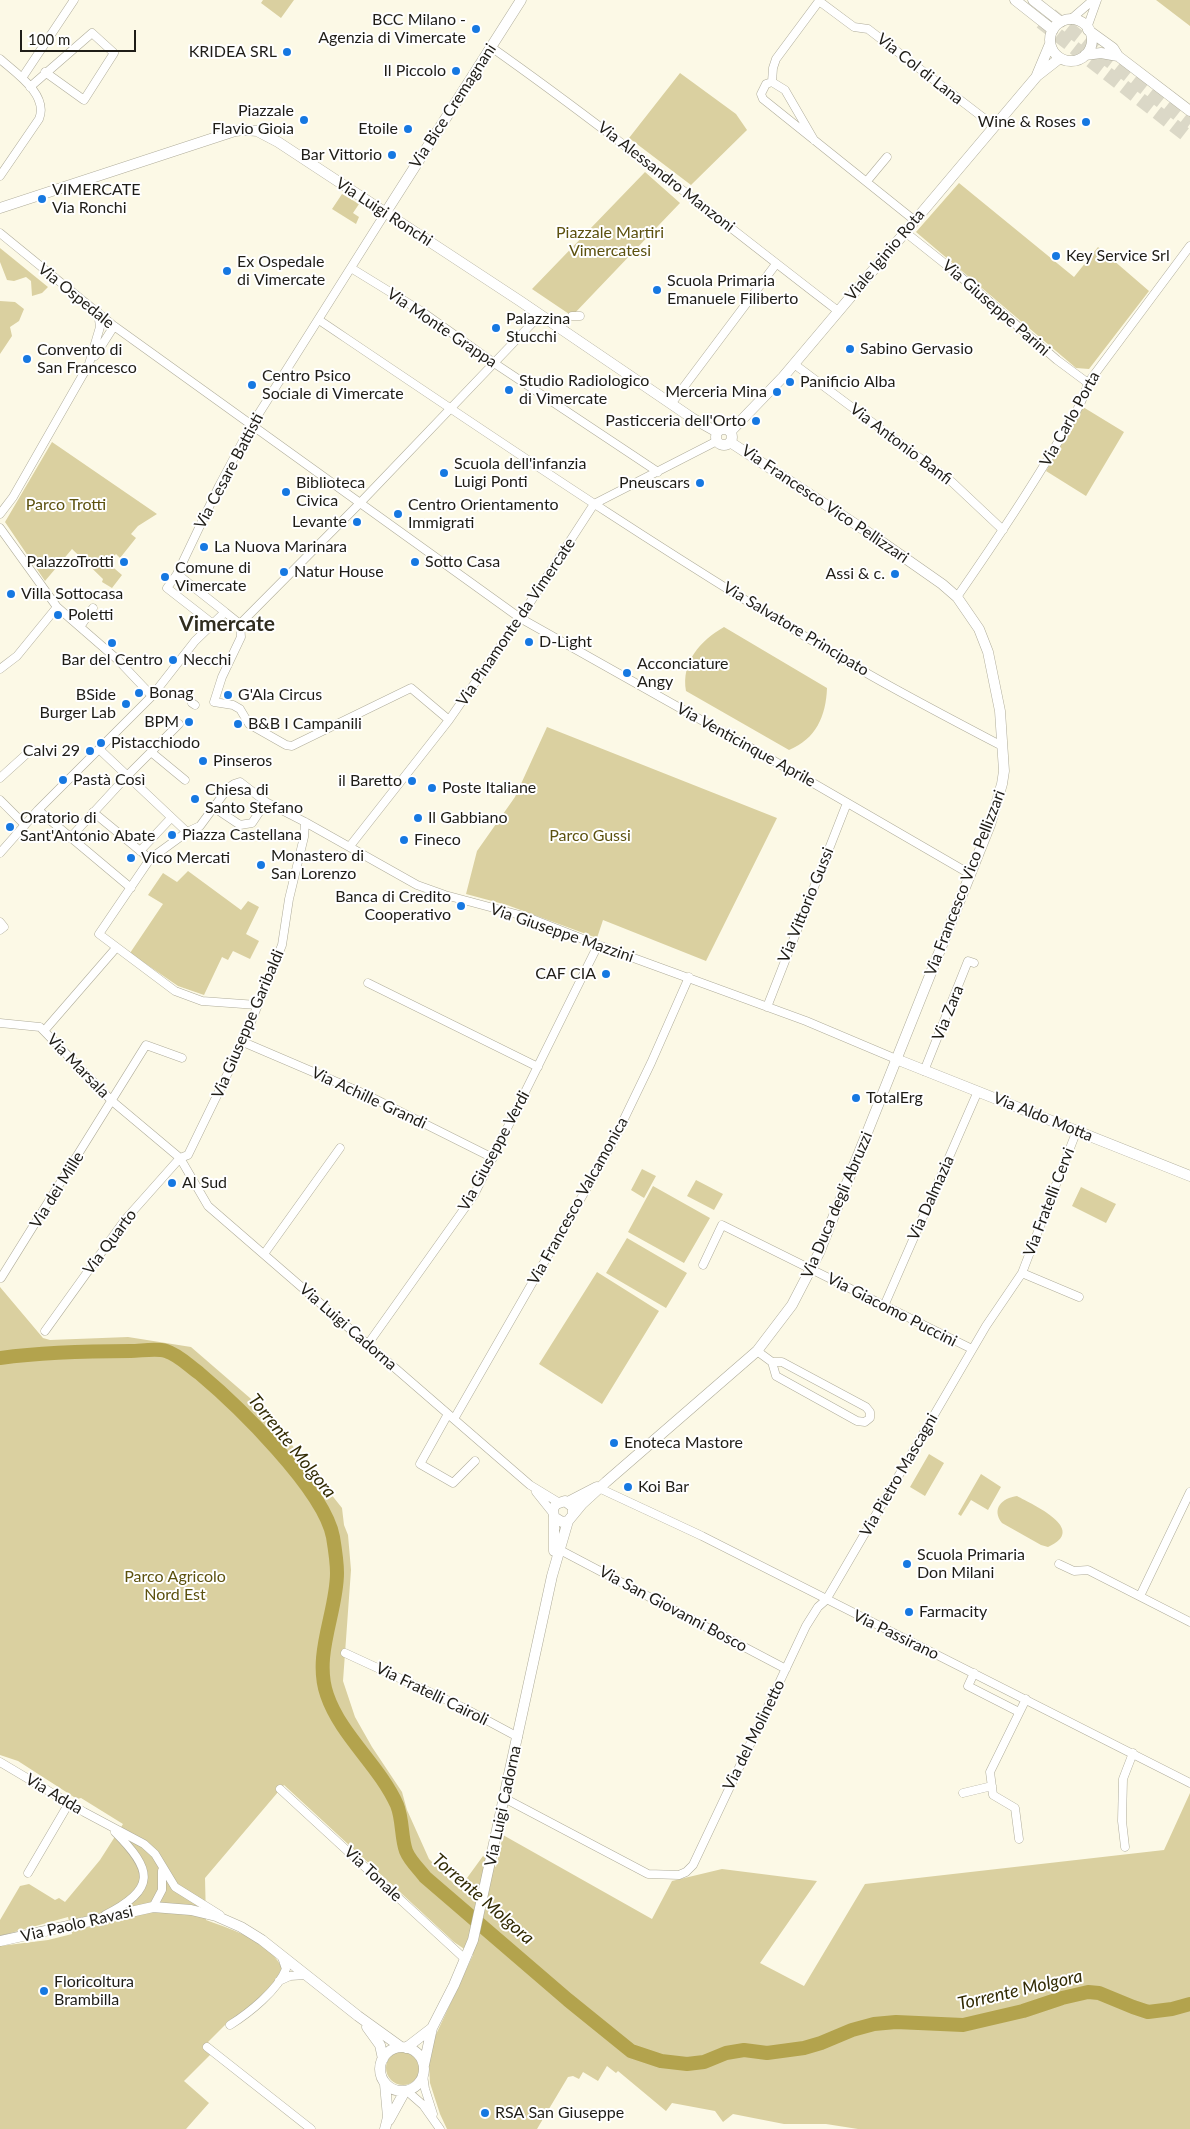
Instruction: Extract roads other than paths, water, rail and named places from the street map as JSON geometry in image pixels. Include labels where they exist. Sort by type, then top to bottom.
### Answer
[{"type":"street","points":[[22,78],[74,0]]},
{"type":"street","name":"Via Bice Cremagnani","points":[[386,212],[521,0]]},
{"type":"street","points":[[1015,0],[1053,30]]},
{"type":"street","points":[[1033,0],[1066,21],[1082,23],[1113,48],[1118,56],[1190,111]]},
{"type":"street","points":[[1095,0],[1053,30],[1050,44],[1055,54],[1060,58],[1073,61],[1086,55],[1101,53],[1118,56]]},
{"type":"street","points":[[1086,55],[1091,44],[1088,29],[1095,0]]},
{"type":"street","name":"Via Col di Lana","points":[[772,82],[776,59],[819,1],[854,27],[868,29],[994,126]]},
{"type":"street","points":[[30,87],[45,72],[92,33],[114,53],[84,100],[45,72]]},
{"type":"street","name":"Viale Iginio Rota","points":[[1037,76],[1050,44]]},
{"type":"street","name":"Via Alessandro Manzoni","points":[[491,47],[626,145],[838,311]]},
{"type":"street","name":"Viale Iginio Rota","points":[[730,437],[1037,76],[1060,58]]},
{"type":"street","points":[[0,59],[22,78],[39,99],[41,116],[0,176]]},
{"type":"street","points":[[814,140],[785,90],[772,82],[762,88],[761,94],[763,98],[814,140],[914,220]]},
{"type":"street","name":"Via Luigi Ronchi","points":[[0,208],[234,131],[257,131],[268,136],[386,212],[520,301],[527,302],[540,313],[554,320],[560,329],[671,404]]},
{"type":"street","points":[[867,182],[887,156]]},
{"type":"street","name":"Via Luigi Ronchi","points":[[0,215],[19,202]]},
{"type":"street","name":"Via Cesare Battisti","points":[[213,624],[166,588],[177,574],[219,486],[252,426],[386,212]]},
{"type":"street","name":"Via Giuseppe Parini","points":[[905,232],[954,271],[1044,349],[1088,383]]},
{"type":"street","name":"Via Ospedale","points":[[0,233],[114,326],[360,503]]},
{"type":"street","name":"Via Carlo Porta","points":[[957,597],[1003,530],[1082,401],[1088,383],[1190,246]]},
{"type":"street","points":[[730,437],[723,444],[707,428],[671,404],[776,264]]},
{"type":"street","name":"Via Monte Grappa","points":[[352,268],[421,311],[494,363],[658,472]]},
{"type":"street","points":[[90,364],[101,321],[98,312]]},
{"type":"street","points":[[240,624],[360,503],[540,313]]},
{"type":"street","name":"Via Salvatore Principato","points":[[319,320],[594,504],[864,671],[1002,746]]},
{"type":"street","points":[[0,514],[13,497],[114,326]]},
{"type":"street","name":"Via Antonio Banfi","points":[[794,364],[952,482],[1003,530]]},
{"type":"street","points":[[594,504],[658,472],[717,436]]},
{"type":"street","name":"Via Francesco Vico Pellizzari","points":[[730,437],[942,584],[957,597],[978,629],[988,652],[1000,711],[1002,784],[990,825],[896,1059]]},
{"type":"street","name":"Via Venticinque Aprile","points":[[360,503],[520,618],[970,874]]},
{"type":"street","name":"Via Pinamonte da Vimercate","points":[[350,846],[449,720],[520,618],[594,504]]},
{"type":"street","points":[[0,528],[57,607],[118,660],[152,696]]},
{"type":"street","points":[[177,574],[240,624],[241,637],[222,677],[214,702],[233,705],[240,709],[249,724],[286,745],[292,746],[411,688],[449,720]]},
{"type":"street","points":[[0,669],[17,656],[57,607]]},
{"type":"street","points":[[80,627],[93,608]]},
{"type":"street","points":[[0,853],[38,810],[152,696],[165,682],[195,641],[225,612]]},
{"type":"street","points":[[70,838],[127,776],[179,724]]},
{"type":"street","points":[[0,778],[32,749]]},
{"type":"street","points":[[99,749],[187,832]]},
{"type":"street","points":[[151,752],[185,780]]},
{"type":"street","name":"Via Giuseppe Mazzini","points":[[213,807],[228,788],[240,782],[266,802],[350,846],[417,885],[445,895],[527,917],[598,945],[806,1020],[896,1059]]},
{"type":"street","points":[[0,800],[25,824]]},
{"type":"street","points":[[257,1005],[193,999],[175,991],[99,934],[150,859],[187,832],[200,826],[213,807],[240,825],[252,823],[266,802]]},
{"type":"street","name":"Via Vittorio Gussi","points":[[767,1007],[847,803]]},
{"type":"street","points":[[38,810],[131,888]]},
{"type":"street","points":[[93,812],[150,859]]},
{"type":"street","points":[[140,851],[172,818]]},
{"type":"street","name":"Via Giuseppe Garibaldi","points":[[180,1158],[188,1155],[243,1042],[282,945],[289,898],[304,837],[305,822]]},
{"type":"street","points":[[0,922],[4,927],[0,930]]},
{"type":"street","name":"Via Giuseppe Verdi","points":[[368,1344],[470,1202],[598,945]]},
{"type":"street","points":[[0,1023],[40,1027],[44,1031],[116,948]]},
{"type":"street","name":"Via Zara","points":[[924,1071],[968,961],[974,963]]},
{"type":"street","name":"Via Francesco Valcamonica","points":[[475,1461],[453,1483],[420,1464],[451,1417],[611,1146],[651,1063],[688,977]]},
{"type":"street","points":[[368,983],[538,1067]]},
{"type":"street","name":"Via Marsala","points":[[44,1031],[112,1101],[180,1158]]},
{"type":"street","name":"Via Achille Grandi","points":[[243,1042],[367,1095],[493,1158]]},
{"type":"street","name":"Via Marsala","points":[[112,1101],[146,1045],[182,1058]]},
{"type":"street","name":"Via Aldo Motta","points":[[896,1059],[1190,1175]]},
{"type":"street","name":"Via Duca degli Abruzzi","points":[[571,1518],[604,1485],[756,1350],[792,1305],[812,1270],[896,1059]]},
{"type":"street","name":"Via Dalmazia","points":[[884,1306],[978,1091]]},
{"type":"street","name":"Via dei Mille","points":[[1,1278],[112,1101]]},
{"type":"street","name":"Via Fratelli Cervi","points":[[972,1349],[1022,1273],[1077,1130]]},
{"type":"street","points":[[264,1254],[340,1148]]},
{"type":"street","name":"Via Luigi Cadorna","points":[[180,1158],[208,1206],[530,1485],[553,1515],[556,1540],[552,1576]]},
{"type":"street","name":"Via Quarto","points":[[46,1331],[124,1221],[180,1158]]},
{"type":"street","name":"Via Giacomo Puccini","points":[[703,1265],[722,1225],[972,1349]]},
{"type":"street","name":"Via Fratelli Cervi","points":[[1022,1273],[1079,1297]]},
{"type":"street","name":"Via Pietro Mascagni","points":[[826,1600],[972,1349]]},
{"type":"street","points":[[756,1350],[772,1362],[782,1362],[866,1407],[870,1412],[870,1418],[865,1422],[857,1421],[776,1376],[772,1362]]},
{"type":"street","name":"Via Luigi Cadorna","points":[[530,1485],[563,1502]]},
{"type":"street","name":"Via Duca degli Abruzzi","points":[[563,1502],[604,1485]]},
{"type":"street","name":"Via Passirano","points":[[604,1485],[826,1600],[1190,1783]]},
{"type":"street","points":[[1140,1596],[1190,1492]]},
{"type":"street","points":[[563,1502],[573,1507],[571,1518],[562,1522],[553,1515],[554,1506],[563,1502]]},
{"type":"street","name":"Via Luigi Cadorna","points":[[424,2070],[432,2028],[465,1959],[476,1928],[552,1576],[571,1518]]},
{"type":"street","name":"Via San Giovanni Bosco","points":[[560,1550],[786,1669]]},
{"type":"street","points":[[1059,1564],[1074,1571],[1088,1570],[1190,1622]]},
{"type":"street","name":"Via del Molinetto","points":[[504,1798],[648,1874],[679,1875],[686,1872],[693,1865],[806,1626],[826,1600]]},
{"type":"street","name":"Via Fratelli Cairoli","points":[[345,1653],[462,1707],[518,1737]]},
{"type":"street","points":[[974,1673],[968,1686],[1019,1712]]},
{"type":"street","points":[[1019,1839],[1015,1808],[993,1795],[990,1772],[1026,1699]]},
{"type":"street","points":[[1125,1847],[1122,1821],[1123,1778],[1133,1753]]},
{"type":"street","name":"Via Adda","points":[[0,1762],[147,1846],[157,1857],[170,1882],[180,1891],[252,1933],[358,2016],[404,2048]]},
{"type":"street","points":[[963,1793],[992,1786]]},
{"type":"street","name":"Via Tonale","points":[[280,1789],[465,1959]]},
{"type":"street","points":[[28,1873],[69,1803]]},
{"type":"street","name":"Via Adda","points":[[89,1922],[133,1899],[143,1883],[144,1872],[140,1860],[130,1846],[108,1825]]},
{"type":"street","points":[[153,1907],[159,1899],[163,1884],[161,1867]]},
{"type":"street","name":"Via Adda","points":[[153,1907],[191,1910],[229,1920]]},
{"type":"street","name":"Via Paolo Ravasi","points":[[0,1941],[153,1907]]},
{"type":"street","points":[[230,2025],[249,2013],[279,1981],[286,1968],[281,1954]]},
{"type":"street","points":[[279,1981],[290,1976],[307,1975]]},
{"type":"street","name":"Via Adda","points":[[358,2016],[380,2045],[383,2059]]},
{"type":"street","name":"Via Luigi Cadorna","points":[[404,2048],[432,2028]]},
{"type":"street","points":[[207,2048],[311,2129]]},
{"type":"street","points":[[424,2070],[416,2087],[406,2091],[395,2090],[386,2084],[380,2073],[383,2059],[391,2051],[404,2048],[418,2054],[424,2070],[425,2089],[440,2129]]},
{"type":"street","points":[[386,2084],[386,2126]]},
{"type":"street","points":[[406,2091],[423,2105],[436,2121]]},
{"type":"street","points":[[386,2126],[406,2091]]},
{"type":"waterway","name":"Torrente Molgora","points":[[0,1358],[65,1352],[166,1351],[184,1361],[215,1387],[277,1449],[314,1496],[326,1517],[333,1537],[337,1573],[336,1588],[324,1649],[323,1680],[327,1695],[341,1724],[389,1790],[397,1805],[404,1846],[412,1862],[425,1877],[568,2000],[631,2051],[661,2061],[687,2064],[704,2062],[726,2053],[744,2050],[767,2053],[804,2048],[874,2024],[896,2022],[963,2025],[1023,2011],[1062,1998],[1088,1992],[1099,1993],[1148,2012],[1172,2009],[1190,2004]]},
{"type":"tunnel","points":[[1051,15],[1190,124]]},
{"type":"tunnel","points":[[1041,22],[1190,138]]},
{"type":"place","name":"BCC Milano - Agenzia di Vimercate","points":[[476,29]]},
{"type":"place","name":"KRIDEA SRL","points":[[287,52]]},
{"type":"place","name":"Il Piccolo","points":[[456,71]]},
{"type":"place","name":"Piazzale Flavio Gioia","points":[[304,120]]},
{"type":"place","name":"Wine & Roses","points":[[1086,122]]},
{"type":"place","name":"Etoile","points":[[408,129]]},
{"type":"place","name":"Bar Vittorio","points":[[392,155]]},
{"type":"place","name":"VIMERCATE Via Ronchi","points":[[42,199]]},
{"type":"place","name":"Key Service Srl","points":[[1056,256]]},
{"type":"place","name":"Ex Ospedale di Vimercate","points":[[227,271]]},
{"type":"place","name":"Scuola Primaria Emanuele Filiberto","points":[[657,290]]},
{"type":"place","name":"Palazzina Stucchi","points":[[496,328]]},
{"type":"place","name":"Sabino Gervasio","points":[[850,349]]},
{"type":"place","name":"Convento di San Francesco","points":[[27,359]]},
{"type":"place","name":"Panificio Alba","points":[[790,382]]},
{"type":"place","name":"Centro Psico Sociale di Vimercate","points":[[252,385]]},
{"type":"place","name":"Studio Radiologico di Vimercate","points":[[509,390]]},
{"type":"place","name":"Merceria Mina","points":[[777,392]]},
{"type":"place","name":"Pasticceria dell'Orto","points":[[756,421]]},
{"type":"place","name":"Scuola dell'infanzia Luigi Ponti","points":[[444,473]]},
{"type":"place","name":"Pneuscars","points":[[700,483]]},
{"type":"place","name":"Biblioteca Civica","points":[[286,492]]},
{"type":"place","name":"Centro Orientamento Immigrati","points":[[398,514]]},
{"type":"place","name":"Levante","points":[[357,522]]},
{"type":"place","name":"La Nuova Marinara","points":[[204,547]]},
{"type":"place","name":"PalazzoTrotti","points":[[124,562]]},
{"type":"place","name":"Sotto Casa","points":[[415,562]]},
{"type":"place","name":"Natur House","points":[[284,572]]},
{"type":"place","name":"Assi & c.","points":[[895,574]]},
{"type":"place","name":"Comune di Vimercate","points":[[165,577]]},
{"type":"place","name":"Villa Sottocasa","points":[[11,594]]},
{"type":"place","name":"Poletti","points":[[58,615]]},
{"type":"place","name":"D-Light","points":[[529,642]]},
{"type":"place","name":"Bar del Centro","points":[[112,643]]},
{"type":"place","name":"Necchi","points":[[173,660]]},
{"type":"place","name":"Acconciature Angy","points":[[627,673]]},
{"type":"place","name":"Bonag","points":[[139,693]]},
{"type":"place","name":"G'Ala Circus","points":[[228,695]]},
{"type":"place","name":"BSide Burger Lab","points":[[126,704]]},
{"type":"place","name":"BPM","points":[[189,722]]},
{"type":"place","name":"B&B I Campanili","points":[[238,724]]},
{"type":"place","name":"Pistacchiodo","points":[[101,743]]},
{"type":"place","name":"Calvi 29","points":[[90,751]]},
{"type":"place","name":"Pinseros","points":[[203,761]]},
{"type":"place","name":"Pastà Così","points":[[63,780]]},
{"type":"place","name":"il Baretto","points":[[412,781]]},
{"type":"place","name":"Poste Italiane","points":[[432,788]]},
{"type":"place","name":"Chiesa di Santo Stefano","points":[[195,799]]},
{"type":"place","name":"Il Gabbiano","points":[[418,818]]},
{"type":"place","name":"Oratorio di Sant'Antonio Abate","points":[[10,827]]},
{"type":"place","name":"Piazza Castellana","points":[[172,835]]},
{"type":"place","name":"Fineco","points":[[404,840]]},
{"type":"place","name":"Vico Mercati","points":[[131,858]]},
{"type":"place","name":"Monastero di San Lorenzo","points":[[261,865]]},
{"type":"place","name":"Banca di Credito Cooperativo","points":[[461,906]]},
{"type":"place","name":"CAF CIA","points":[[606,974]]},
{"type":"place","name":"TotalErg","points":[[856,1098]]},
{"type":"place","name":"Al Sud","points":[[172,1183]]},
{"type":"place","name":"Enoteca Mastore","points":[[614,1443]]},
{"type":"place","name":"Koi Bar","points":[[628,1487]]},
{"type":"place","name":"Scuola Primaria Don Milani","points":[[907,1564]]},
{"type":"place","name":"Farmacity","points":[[909,1612]]},
{"type":"place","name":"Floricoltura Brambilla","points":[[44,1991]]},
{"type":"place","name":"RSA San Giuseppe","points":[[485,2113]]},
{"type":"district","name":"Vimercate","points":[[227,624]]},
{"type":"park label","name":"Piazzale Martiri Vimercatesi","points":[[610,242]]},
{"type":"park label","name":"Parco Trotti","points":[[66,505]]},
{"type":"park label","name":"Parco Gussi","points":[[590,836]]},
{"type":"park label","name":"Parco Agricolo Nord Est","points":[[175,1586]]}]
